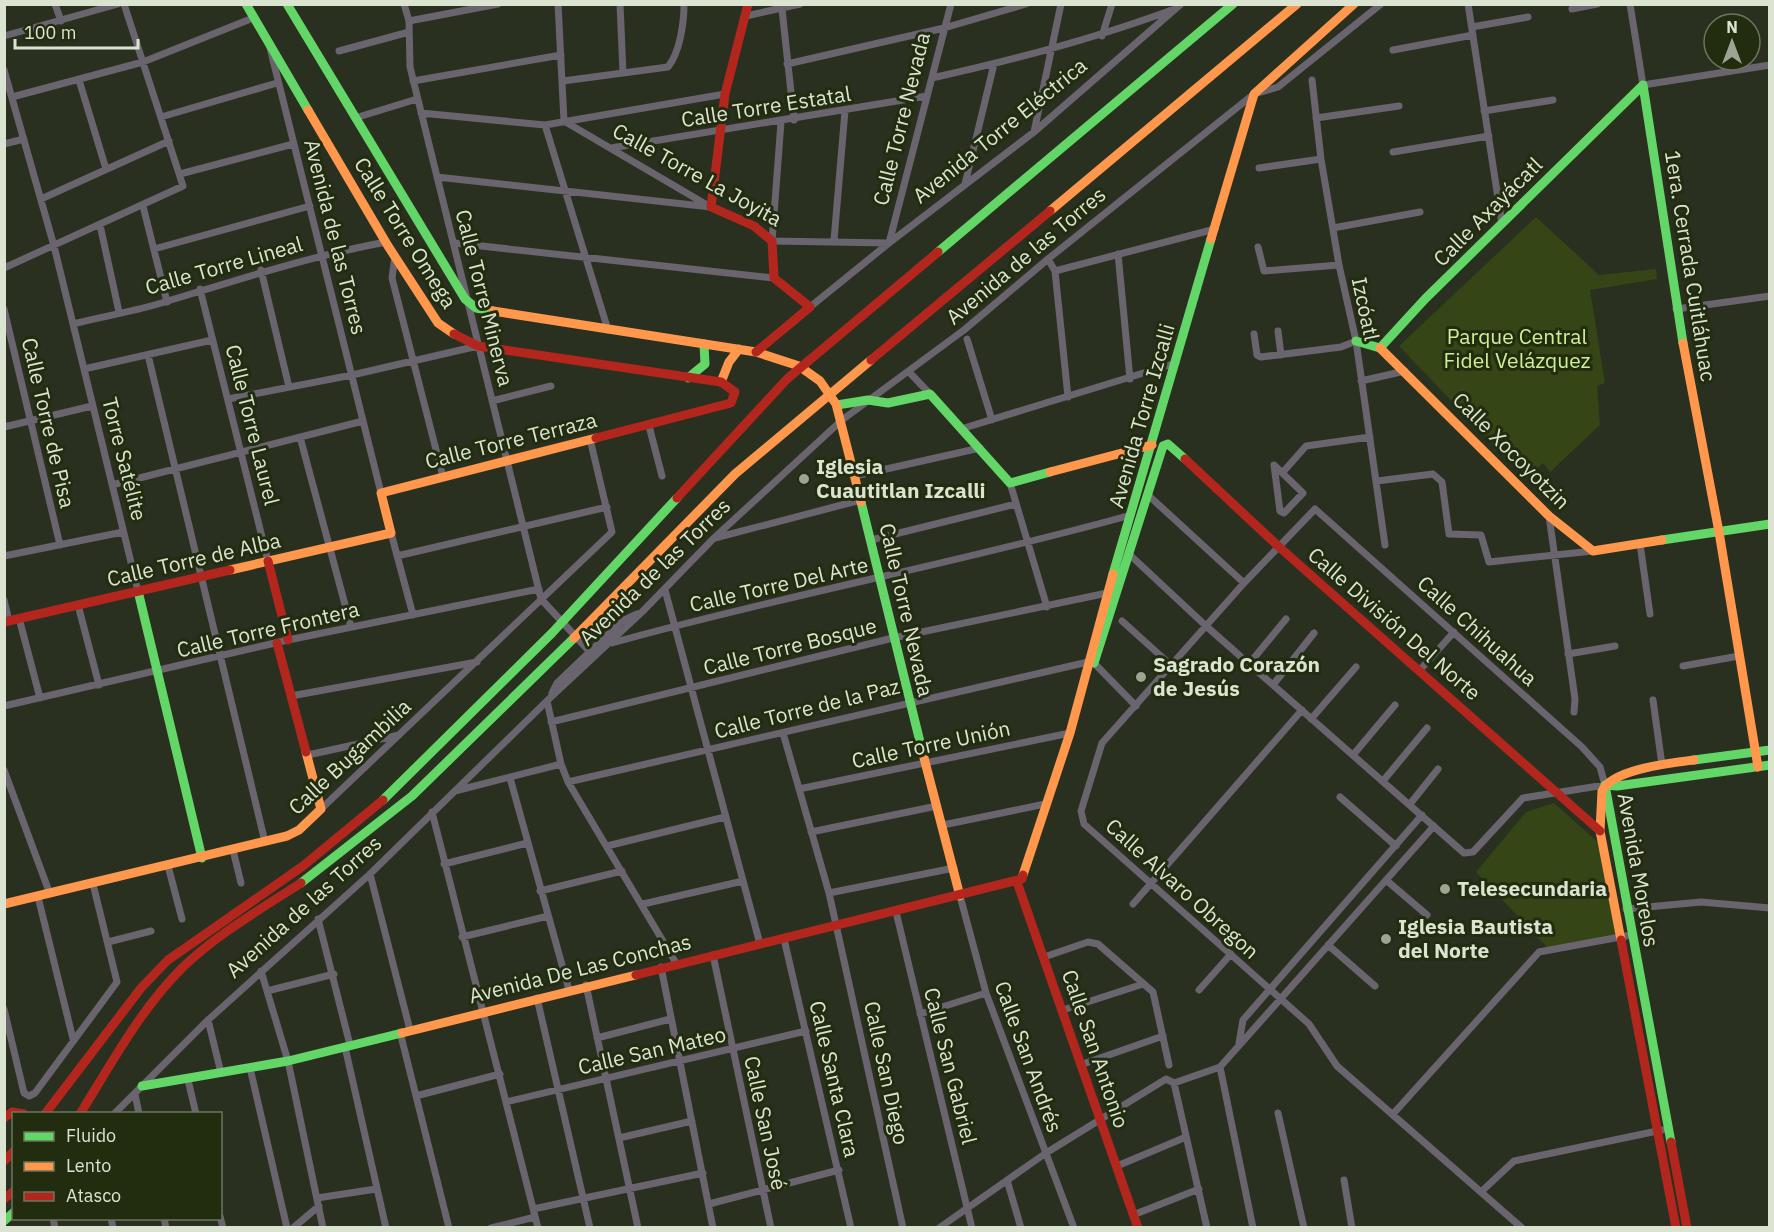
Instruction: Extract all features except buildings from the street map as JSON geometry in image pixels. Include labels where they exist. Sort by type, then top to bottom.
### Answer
[{"type":"main road","name":"Calle Torre Omega","points":[[246,4],[394,256],[438,323],[457,337],[478,346],[721,382]]},
{"type":"main road","name":"Calle Torre Omega","points":[[287,4],[465,299],[476,308],[756,352]]},
{"type":"main road","points":[[711,207],[725,94],[748,4]]},
{"type":"main road","points":[[46,1112],[141,987],[168,960],[303,866],[396,789],[552,633],[787,379],[1233,4]]},
{"type":"main road","points":[[81,1112],[129,1036],[164,988],[183,967],[228,930],[313,876],[412,796],[566,647],[735,474],[1297,4]]},
{"type":"main road","name":"Avenida Torre Izcalli","points":[[1020,879],[1070,733],[1091,662],[1107,593],[1254,94],[1354,4]]},
{"type":"main road","name":"Calle Axayácatl","points":[[1380,348],[1425,299],[1642,85]]},
{"type":"main road","name":"1era. Cerrada Cuitláhuac","points":[[1642,85],[1676,309],[1719,532],[1758,767]]},
{"type":"main road","name":"Calle Torre La Joyita","points":[[711,207],[754,226],[772,241]]},
{"type":"main road","points":[[772,241],[774,279],[810,307]]},
{"type":"main road","name":"Avenida Torre Eléctrica","points":[[756,352],[810,307]]},
{"type":"main road","points":[[1356,341],[1380,348]]},
{"type":"main road","points":[[688,378],[705,364],[704,344]]},
{"type":"main road","name":"Calle Xocoyotzin","points":[[1380,348],[1550,516],[1593,551]]},
{"type":"main road","points":[[721,382],[729,362],[739,349]]},
{"type":"main road","name":"Calle Torre Nevada","points":[[756,352],[790,360],[815,375],[827,388],[837,405],[893,638],[960,896]]},
{"type":"main road","name":"Calle Torre Terraza","points":[[381,493],[649,426],[731,403],[735,392],[721,382]]},
{"type":"main road","points":[[837,405],[868,400],[888,403],[930,394],[1010,483],[1152,446]]},
{"type":"main road","name":"Calle División Del Norte","points":[[1148,495],[1165,444],[1600,831]]},
{"type":"main road","name":"Avenida de las Torres","points":[[381,493],[391,533]]},
{"type":"main road","points":[[1091,662],[1130,555],[1148,495]]},
{"type":"main road","points":[[1593,551],[1770,524]]},
{"type":"main road","name":"Calle Torre de Alba","points":[[11,620],[391,533]]},
{"type":"main road","name":"Calle Torre Laurel","points":[[268,561],[288,640]]},
{"type":"main road","name":"Torre Satélite","points":[[138,591],[202,858]]},
{"type":"main road","points":[[277,643],[321,809]]},
{"type":"main road","points":[[1605,785],[1617,776],[1662,765],[1770,750]]},
{"type":"main road","points":[[1605,785],[1617,786],[1770,765]]},
{"type":"main road","name":"Avenida Morelos","points":[[1605,785],[1599,799],[1600,831],[1626,936],[1688,1227]]},
{"type":"main road","name":"Avenida Morelos","points":[[1605,785],[1626,909],[1626,936],[1676,1227]]},
{"type":"main road","name":"Calle Bugambilia","points":[[4,904],[294,834],[321,809]]},
{"type":"main road","name":"Avenida De Las Conchas","points":[[142,1086],[188,1080],[288,1060],[676,963],[896,912],[1020,879]]},
{"type":"main road","name":"Calle San Antonio","points":[[1020,879],[1044,957],[1138,1227]]},
{"type":"main road","points":[[4,1118],[12,1112],[21,1112]]},
{"type":"street","points":[[56,4],[61,21]]},
{"type":"street","points":[[4,36],[118,4]]},
{"type":"street","points":[[4,268],[183,186],[124,4]]},
{"type":"street","name":"Calle Torre Minerva","points":[[404,4],[408,21],[410,67],[417,99],[454,243],[465,299],[525,527],[541,599]]},
{"type":"street","points":[[408,21],[498,4]]},
{"type":"street","points":[[558,4],[564,122]]},
{"type":"street","points":[[620,4],[623,73]]},
{"type":"street","points":[[563,81],[668,68],[676,50],[684,17],[684,4]]},
{"type":"street","points":[[746,16],[801,4]]},
{"type":"street","name":"Calle Torre Nevada","points":[[889,243],[951,4]]},
{"type":"street","points":[[787,64],[944,28],[1026,4]]},
{"type":"street","points":[[1034,132],[1061,4]]},
{"type":"street","points":[[1102,36],[1112,4]]},
{"type":"street","name":"Avenida de las Torres","points":[[115,1112],[207,1020],[370,874],[453,791],[642,612],[713,539],[842,420],[910,373],[1254,94],[1278,87],[1381,4]]},
{"type":"street","points":[[1468,4],[1502,224]]},
{"type":"street","points":[[1572,9],[1597,4]]},
{"type":"street","name":"1era. Cerrada Cuitláhuac","points":[[1630,4],[1642,85]]},
{"type":"street","points":[[932,78],[1050,51],[1102,36],[1178,6]]},
{"type":"street","name":"Avenida Torre Eléctrica","points":[[810,307],[1034,132],[1178,6]]},
{"type":"street","points":[[782,9],[794,120]]},
{"type":"street","points":[[1472,27],[1528,17]]},
{"type":"street","points":[[12,97],[143,62],[253,18]]},
{"type":"street","points":[[339,51],[409,32]]},
{"type":"street","points":[[1393,50],[1473,35]]},
{"type":"street","name":"Avenida de las Torres","points":[[269,43],[277,83],[381,493]]},
{"type":"street","points":[[413,81],[561,55]]},
{"type":"street","points":[[964,185],[994,64]]},
{"type":"street","points":[[1642,85],[1770,64]]},
{"type":"street","name":"Torre Satélite","points":[[4,70],[54,246],[138,591]]},
{"type":"street","points":[[79,80],[106,169]]},
{"type":"street","name":"Izcóatl","points":[[1312,80],[1321,159],[1339,265],[1356,341],[1385,545]]},
{"type":"street","points":[[161,117],[277,83]]},
{"type":"street","points":[[421,113],[545,125],[725,94]]},
{"type":"street","name":"Calle Torre Estatal","points":[[610,148],[794,120],[927,96]]},
{"type":"street","points":[[355,118],[417,99]]},
{"type":"street","points":[[1484,111],[1553,100]]},
{"type":"street","points":[[1316,118],[1399,106]]},
{"type":"street","points":[[834,240],[845,111]]},
{"type":"street","name":"Calle Torre La Joyita","points":[[564,122],[711,207]]},
{"type":"street","points":[[772,241],[781,122]]},
{"type":"street","points":[[545,125],[589,260],[608,330]]},
{"type":"street","points":[[1393,152],[1488,136]]},
{"type":"street","points":[[4,144],[24,139]]},
{"type":"street","points":[[41,199],[169,141]]},
{"type":"street","points":[[180,174],[293,144]]},
{"type":"street","points":[[1259,168],[1321,159]]},
{"type":"street","points":[[437,177],[711,207]]},
{"type":"street","points":[[143,206],[167,302]]},
{"type":"street","points":[[154,249],[310,206]]},
{"type":"street","points":[[1333,228],[1420,212]]},
{"type":"street","points":[[100,225],[119,312]]},
{"type":"street","points":[[1055,271],[1215,229]]},
{"type":"street","name":"Calle Torre La Joyita","points":[[772,241],[834,240],[889,243]]},
{"type":"street","name":"Calle Torre Lineal","points":[[73,324],[167,302],[261,270],[322,254],[386,242]]},
{"type":"street","points":[[454,243],[589,260],[774,279]]},
{"type":"street","points":[[1258,247],[1264,271],[1339,265]]},
{"type":"street","points":[[1118,254],[1130,378]]},
{"type":"street","points":[[394,256],[392,278],[443,477]]},
{"type":"street","points":[[1048,259],[1055,271],[1068,397]]},
{"type":"street","points":[[261,270],[289,387]]},
{"type":"street","name":"Calle Torre Laurel","points":[[200,289],[268,561]]},
{"type":"street","points":[[1676,309],[1770,296]]},
{"type":"street","name":"Calle Torre de Pisa","points":[[4,309],[60,545]]},
{"type":"street","points":[[1278,331],[1281,355]]},
{"type":"street","points":[[1254,334],[1258,357],[1341,347],[1356,341]]},
{"type":"street","points":[[967,339],[992,420]]},
{"type":"street","points":[[84,369],[212,340]]},
{"type":"street","points":[[228,399],[352,375],[478,346]]},
{"type":"street","points":[[148,355],[265,842]]},
{"type":"street","points":[[961,429],[1176,363]]},
{"type":"street","points":[[1361,381],[1405,371]]},
{"type":"street","points":[[910,373],[930,394]]},
{"type":"street","points":[[492,401],[551,386]]},
{"type":"street","points":[[4,427],[92,406]]},
{"type":"street","points":[[112,485],[363,421]]},
{"type":"street","points":[[649,426],[662,476]]},
{"type":"street","points":[[300,437],[351,627]]},
{"type":"street","points":[[1283,472],[1306,446],[1370,437]]},
{"type":"street","points":[[590,440],[612,527],[608,536],[541,599],[590,652]]},
{"type":"street","points":[[855,476],[980,448]]},
{"type":"street","points":[[1276,465],[1283,472],[1303,494],[1282,513],[1273,466],[1276,465]]},
{"type":"street","points":[[1377,481],[1433,474],[1438,477],[1442,482],[1449,534],[1481,535],[1489,562],[1593,551]]},
{"type":"street","points":[[1010,483],[1047,607]]},
{"type":"street","points":[[1148,495],[1244,583]]},
{"type":"street","points":[[713,539],[861,500]]},
{"type":"street","points":[[871,540],[1016,504]]},
{"type":"street","points":[[397,556],[607,507]]},
{"type":"street","name":"Calle Alvaro Obregon","points":[[1315,509],[1244,583],[1102,743],[1081,818],[1309,1024],[1337,1066],[1522,1227]]},
{"type":"street","name":"Calle Chihuahua","points":[[1315,509],[1582,747],[1600,767],[1605,785]]},
{"type":"street","name":"Calle Torre Del Arte","points":[[609,644],[674,626],[1028,544],[1131,515]]},
{"type":"street","points":[[1550,516],[1576,701],[1574,712]]},
{"type":"street","points":[[4,556],[123,532]]},
{"type":"street","name":"Avenida de las Torres","points":[[391,533],[413,615]]},
{"type":"street","points":[[1640,544],[1650,614]]},
{"type":"street","points":[[1130,555],[1206,627],[1464,853],[1469,854],[1523,798],[1605,785]]},
{"type":"street","name":"Calle Torre Frontera","points":[[4,706],[288,640],[539,590]]},
{"type":"street","points":[[664,590],[760,944]]},
{"type":"street","name":"Calle Torre Bosque","points":[[551,722],[893,638],[1107,593]]},
{"type":"street","name":"Calle Bugambilia","points":[[321,809],[541,599]]},
{"type":"street","points":[[4,600],[40,698]]},
{"type":"street","points":[[78,605],[99,685]]},
{"type":"street","points":[[642,612],[622,621],[557,684],[549,699],[551,722],[561,764],[568,782],[643,904],[676,963]]},
{"type":"street","points":[[1249,664],[1286,619]]},
{"type":"street","points":[[1122,621],[1172,666]]},
{"type":"street","points":[[1420,670],[1454,632]]},
{"type":"street","points":[[1273,685],[1314,633]]},
{"type":"street","points":[[1568,654],[1615,646]]},
{"type":"street","points":[[1683,666],[1739,656]]},
{"type":"street","points":[[291,696],[477,662]]},
{"type":"street","points":[[1091,662],[1136,706]]},
{"type":"street","name":"Calle Torre de la Paz","points":[[568,782],[783,733],[909,701],[1091,662]]},
{"type":"street","points":[[1311,719],[1356,667]]},
{"type":"street","points":[[1653,700],[1662,765]]},
{"type":"street","points":[[1353,755],[1395,705]]},
{"type":"street","points":[[1133,904],[1302,710]]},
{"type":"street","points":[[1383,781],[1427,728]]},
{"type":"street","name":"Calle San Diego","points":[[783,733],[829,893],[903,1227]]},
{"type":"street","name":"Calle Torre Unión","points":[[799,789],[1070,733]]},
{"type":"street","points":[[308,755],[401,735]]},
{"type":"street","points":[[453,791],[561,764]]},
{"type":"street","points":[[1410,804],[1438,769]]},
{"type":"street","points":[[4,770],[7,784],[50,894]]},
{"type":"street","points":[[510,778],[569,990]]},
{"type":"street","points":[[1340,797],[1396,846]]},
{"type":"street","points":[[943,825],[1045,804]]},
{"type":"street","points":[[811,832],[937,806]]},
{"type":"street","points":[[432,812],[462,937],[500,1074],[538,1227]]},
{"type":"street","points":[[1239,1043],[1243,1020],[1422,815]]},
{"type":"street","points":[[607,846],[725,818]]},
{"type":"street","points":[[939,1227],[1046,1153],[1101,1119],[1171,1081],[1220,1067],[1434,826]]},
{"type":"street","points":[[444,864],[527,843]]},
{"type":"street","points":[[233,850],[241,883]]},
{"type":"street","points":[[168,866],[182,919]]},
{"type":"street","points":[[829,893],[954,868]]},
{"type":"street","points":[[540,891],[622,871]]},
{"type":"street","points":[[370,874],[405,1031],[416,1096],[449,1227]]},
{"type":"street","points":[[1386,880],[1427,915]]},
{"type":"street","points":[[643,904],[743,881]]},
{"type":"street","points":[[4,1009],[24,1093],[29,1096],[35,1093],[117,982],[93,884]]},
{"type":"street","name":"Calle San Andrés","points":[[960,896],[986,993],[1074,1227]]},
{"type":"street","points":[[38,897],[73,1039]]},
{"type":"street","points":[[1626,909],[1701,902],[1770,908]]},
{"type":"street","name":"Calle San Gabriel","points":[[896,912],[972,1227]]},
{"type":"street","points":[[462,937],[548,916]]},
{"type":"street","points":[[318,919],[334,974],[376,1189],[386,1227]]},
{"type":"street","points":[[108,942],[151,932]]},
{"type":"street","points":[[1394,1114],[1539,952],[1626,936]]},
{"type":"street","name":"Calle Santa Clara","points":[[784,939],[851,1227]]},
{"type":"street","points":[[1044,957],[1093,941],[1143,984],[1155,997],[1169,1065]]},
{"type":"street","points":[[1328,945],[1375,986]]},
{"type":"street","points":[[1308,946],[1319,955]]},
{"type":"street","points":[[1199,990],[1231,954]]},
{"type":"street","name":"Calle San José","points":[[713,955],[771,1227]]},
{"type":"street","points":[[661,967],[712,1227]]},
{"type":"street","points":[[261,970],[288,1060],[323,1227]]},
{"type":"street","points":[[267,991],[334,974]]},
{"type":"street","points":[[1063,1010],[1143,984]]},
{"type":"street","points":[[586,985],[638,1227]]},
{"type":"street","points":[[921,1014],[986,993]]},
{"type":"street","points":[[537,998],[590,1227]]},
{"type":"street","points":[[597,1038],[670,1019]]},
{"type":"street","points":[[207,1020],[221,1073]]},
{"type":"street","name":"Calle San Mateo","points":[[506,1102],[806,1031]]},
{"type":"street","points":[[1083,1064],[1163,1036]]},
{"type":"street","points":[[1220,1067],[1253,1227]]},
{"type":"street","points":[[250,1068],[287,1227]]},
{"type":"street","points":[[416,1096],[500,1074]]},
{"type":"street","points":[[188,1080],[196,1112]]},
{"type":"street","points":[[1171,1081],[1207,1227]]},
{"type":"street","points":[[135,1094],[139,1112]]},
{"type":"street","points":[[1278,1113],[1304,1227]]},
{"type":"street","points":[[619,1138],[692,1121]]},
{"type":"street","points":[[1482,1191],[1514,1161],[1668,1129]]},
{"type":"street","points":[[1117,1166],[1186,1137]]},
{"type":"street","points":[[709,1204],[839,1170]]},
{"type":"street","points":[[533,1209],[629,1186],[702,1173]]},
{"type":"street","points":[[1007,1180],[1021,1227]]},
{"type":"street","points":[[1344,1180],[1352,1227]]},
{"type":"street","points":[[317,1198],[376,1189]]},
{"type":"street","points":[[1133,1215],[1199,1189]]},
{"type":"street","points":[[293,1227],[319,1206]]},
{"type":"street","points":[[491,1227],[535,1217]]},
{"type":"green space","name":"Parque Central Fidel Velázquez","points":[[1536,217],[1599,275],[1656,269],[1657,279],[1590,290],[1605,383],[1597,386],[1600,425],[1550,472],[1543,463],[1526,479],[1399,346]]},
{"type":"green space","points":[[1554,803],[1601,845],[1616,935],[1548,948],[1476,872],[1526,812]]},
{"type":"traffic: fast","points":[[246,4],[308,110]]},
{"type":"traffic: fast","points":[[287,4],[465,299],[476,308],[493,311]]},
{"type":"traffic: fast","points":[[938,252],[1233,4]]},
{"type":"traffic: fast","points":[[1643,85],[1683,343]]},
{"type":"traffic: fast","points":[[1356,341],[1380,348],[1425,299],[1643,85]]},
{"type":"traffic: fast","points":[[1113,574],[1211,239]]},
{"type":"traffic: fast","points":[[688,378],[705,364],[704,344]]},
{"type":"traffic: fast","points":[[837,405],[868,400],[888,403],[930,394],[1010,483],[1050,472]]},
{"type":"traffic: fast","points":[[1094,663],[1163,446],[1168,444],[1185,459]]},
{"type":"traffic: fast","points":[[383,800],[552,633],[677,498]]},
{"type":"traffic: fast","points":[[861,502],[923,754]]},
{"type":"traffic: fast","points":[[1662,540],[1770,524]]},
{"type":"traffic: fast","points":[[138,591],[202,858]]},
{"type":"traffic: fast","points":[[301,883],[412,796],[574,638]]},
{"type":"traffic: fast","points":[[1694,760],[1770,750]]},
{"type":"traffic: fast","points":[[1605,785],[1617,786],[1770,765]]},
{"type":"traffic: fast","points":[[1605,785],[1671,1142]]},
{"type":"traffic: fast","points":[[142,1086],[288,1061],[402,1033]]},
{"type":"traffic: fast","points":[[4,1221],[12,1214]]},
{"type":"traffic: slow","points":[[1050,211],[1297,4]]},
{"type":"traffic: slow","points":[[1211,239],[1254,94],[1354,4]]},
{"type":"traffic: slow","points":[[308,110],[388,246],[438,323],[454,334]]},
{"type":"traffic: slow","points":[[493,311],[756,352],[799,366],[820,381],[836,404],[861,502]]},
{"type":"traffic: slow","points":[[1683,343],[1719,532],[1758,767]]},
{"type":"traffic: slow","points":[[1380,348],[1549,516],[1593,551],[1662,540]]},
{"type":"traffic: slow","points":[[721,382],[729,362],[739,349]]},
{"type":"traffic: slow","points":[[574,638],[735,474],[871,360]]},
{"type":"traffic: slow","points":[[230,570],[391,533],[381,493],[596,438]]},
{"type":"traffic: slow","points":[[1050,472],[1152,445]]},
{"type":"traffic: slow","points":[[1023,875],[1070,733],[1113,574]]},
{"type":"traffic: slow","points":[[4,904],[287,836],[299,830],[321,809],[306,752]]},
{"type":"traffic: slow","points":[[923,754],[960,896]]},
{"type":"traffic: slow","points":[[1621,940],[1600,831],[1602,791],[1608,783],[1629,772],[1657,765],[1694,760]]},
{"type":"traffic: slow","points":[[402,1033],[636,975]]},
{"type":"traffic: jam","points":[[748,4],[725,94],[711,207],[754,226],[772,241],[774,278],[810,307],[756,352]]},
{"type":"traffic: jam","points":[[871,360],[1050,211]]},
{"type":"traffic: jam","points":[[677,498],[787,379],[938,252]]},
{"type":"traffic: jam","points":[[454,334],[478,346],[721,382],[735,392],[731,403],[596,438]]},
{"type":"traffic: jam","points":[[1185,459],[1278,546],[1600,831]]},
{"type":"traffic: jam","points":[[268,561],[288,640]]},
{"type":"traffic: jam","points":[[4,622],[230,570]]},
{"type":"traffic: jam","points":[[277,643],[306,752]]},
{"type":"traffic: jam","points":[[47,1112],[141,988],[168,960],[303,866],[383,800]]},
{"type":"traffic: jam","points":[[636,975],[1022,879],[1023,875]]},
{"type":"traffic: jam","points":[[1017,882],[1138,1228]]},
{"type":"traffic: jam","points":[[81,1112],[139,1019],[182,968],[224,933],[301,883]]},
{"type":"traffic: jam","points":[[1621,940],[1676,1228]]},
{"type":"traffic: jam","points":[[4,1118],[12,1112]]},
{"type":"traffic: jam","points":[[1671,1142],[1687,1228]]},
{"type":"traffic: jam","points":[[4,1161],[12,1153]]},
{"type":"traffic: jam","points":[[4,1199],[12,1193]]},
{"type":"place","name":"Iglesia Cuautitlan Izcalli","points":[[804,479]]},
{"type":"place","name":"Sagrado Corazón de Jesús","points":[[1141,677]]},
{"type":"place","name":"Telesecundaria","points":[[1445,889]]},
{"type":"place","name":"Iglesia Bautista del Norte","points":[[1386,939]]}]
